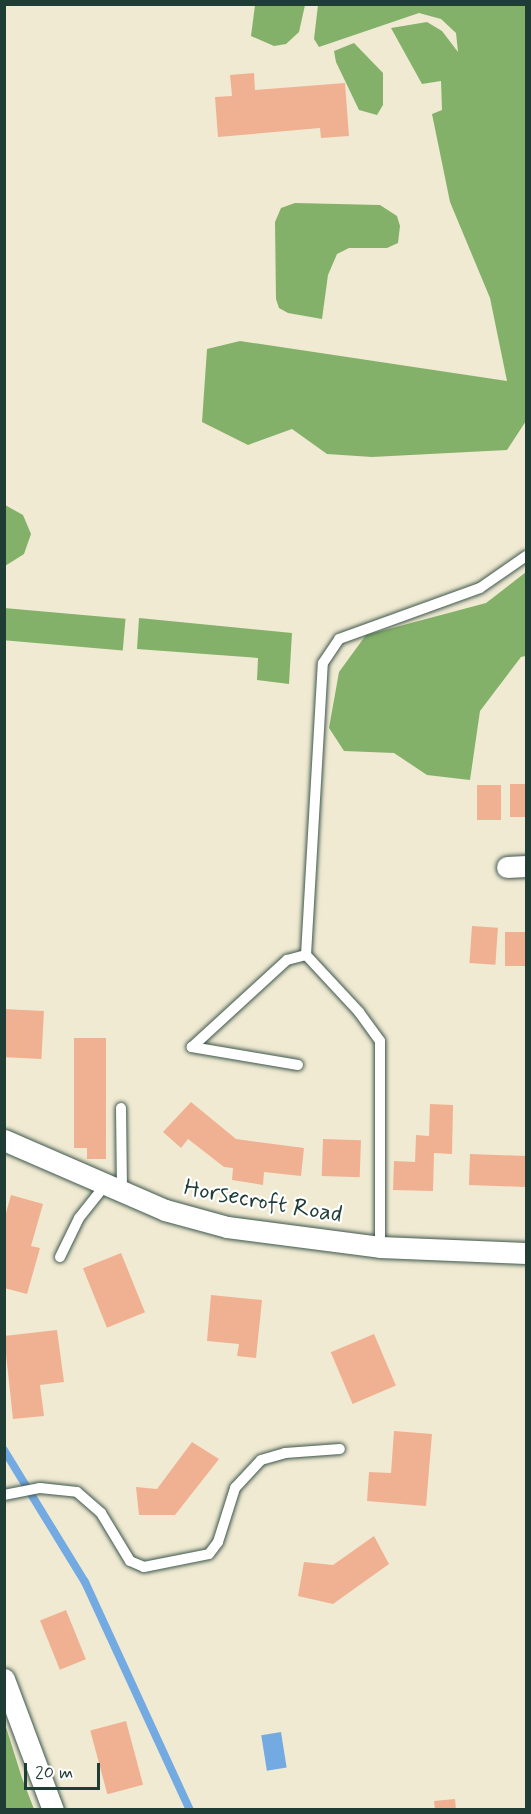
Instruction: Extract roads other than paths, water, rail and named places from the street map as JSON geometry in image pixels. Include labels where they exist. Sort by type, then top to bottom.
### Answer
[{"type":"street","name":"Horsecroft Road","points":[[4,1140],[165,1210],[227,1227],[380,1247],[526,1253]]},
{"type":"street","points":[[4,1679],[53,1809]]},
{"type":"lane","points":[[380,1247],[380,1041],[306,955],[322,663],[339,639],[480,588],[526,556]]},
{"type":"lane","points":[[298,1065],[192,1047],[287,960],[306,955]]},
{"type":"lane","points":[[60,1257],[79,1218],[114,1187],[121,1108]]},
{"type":"lane","points":[[4,1494],[40,1488],[77,1492],[101,1513],[130,1562],[144,1567],[209,1554],[218,1542],[235,1488],[261,1460],[285,1453],[340,1449]]},
{"type":"water","points":[[281,1732],[287,1768],[267,1771],[261,1735]]},
{"type":"waterway","points":[[4,1450],[85,1582],[190,1810]]}]
